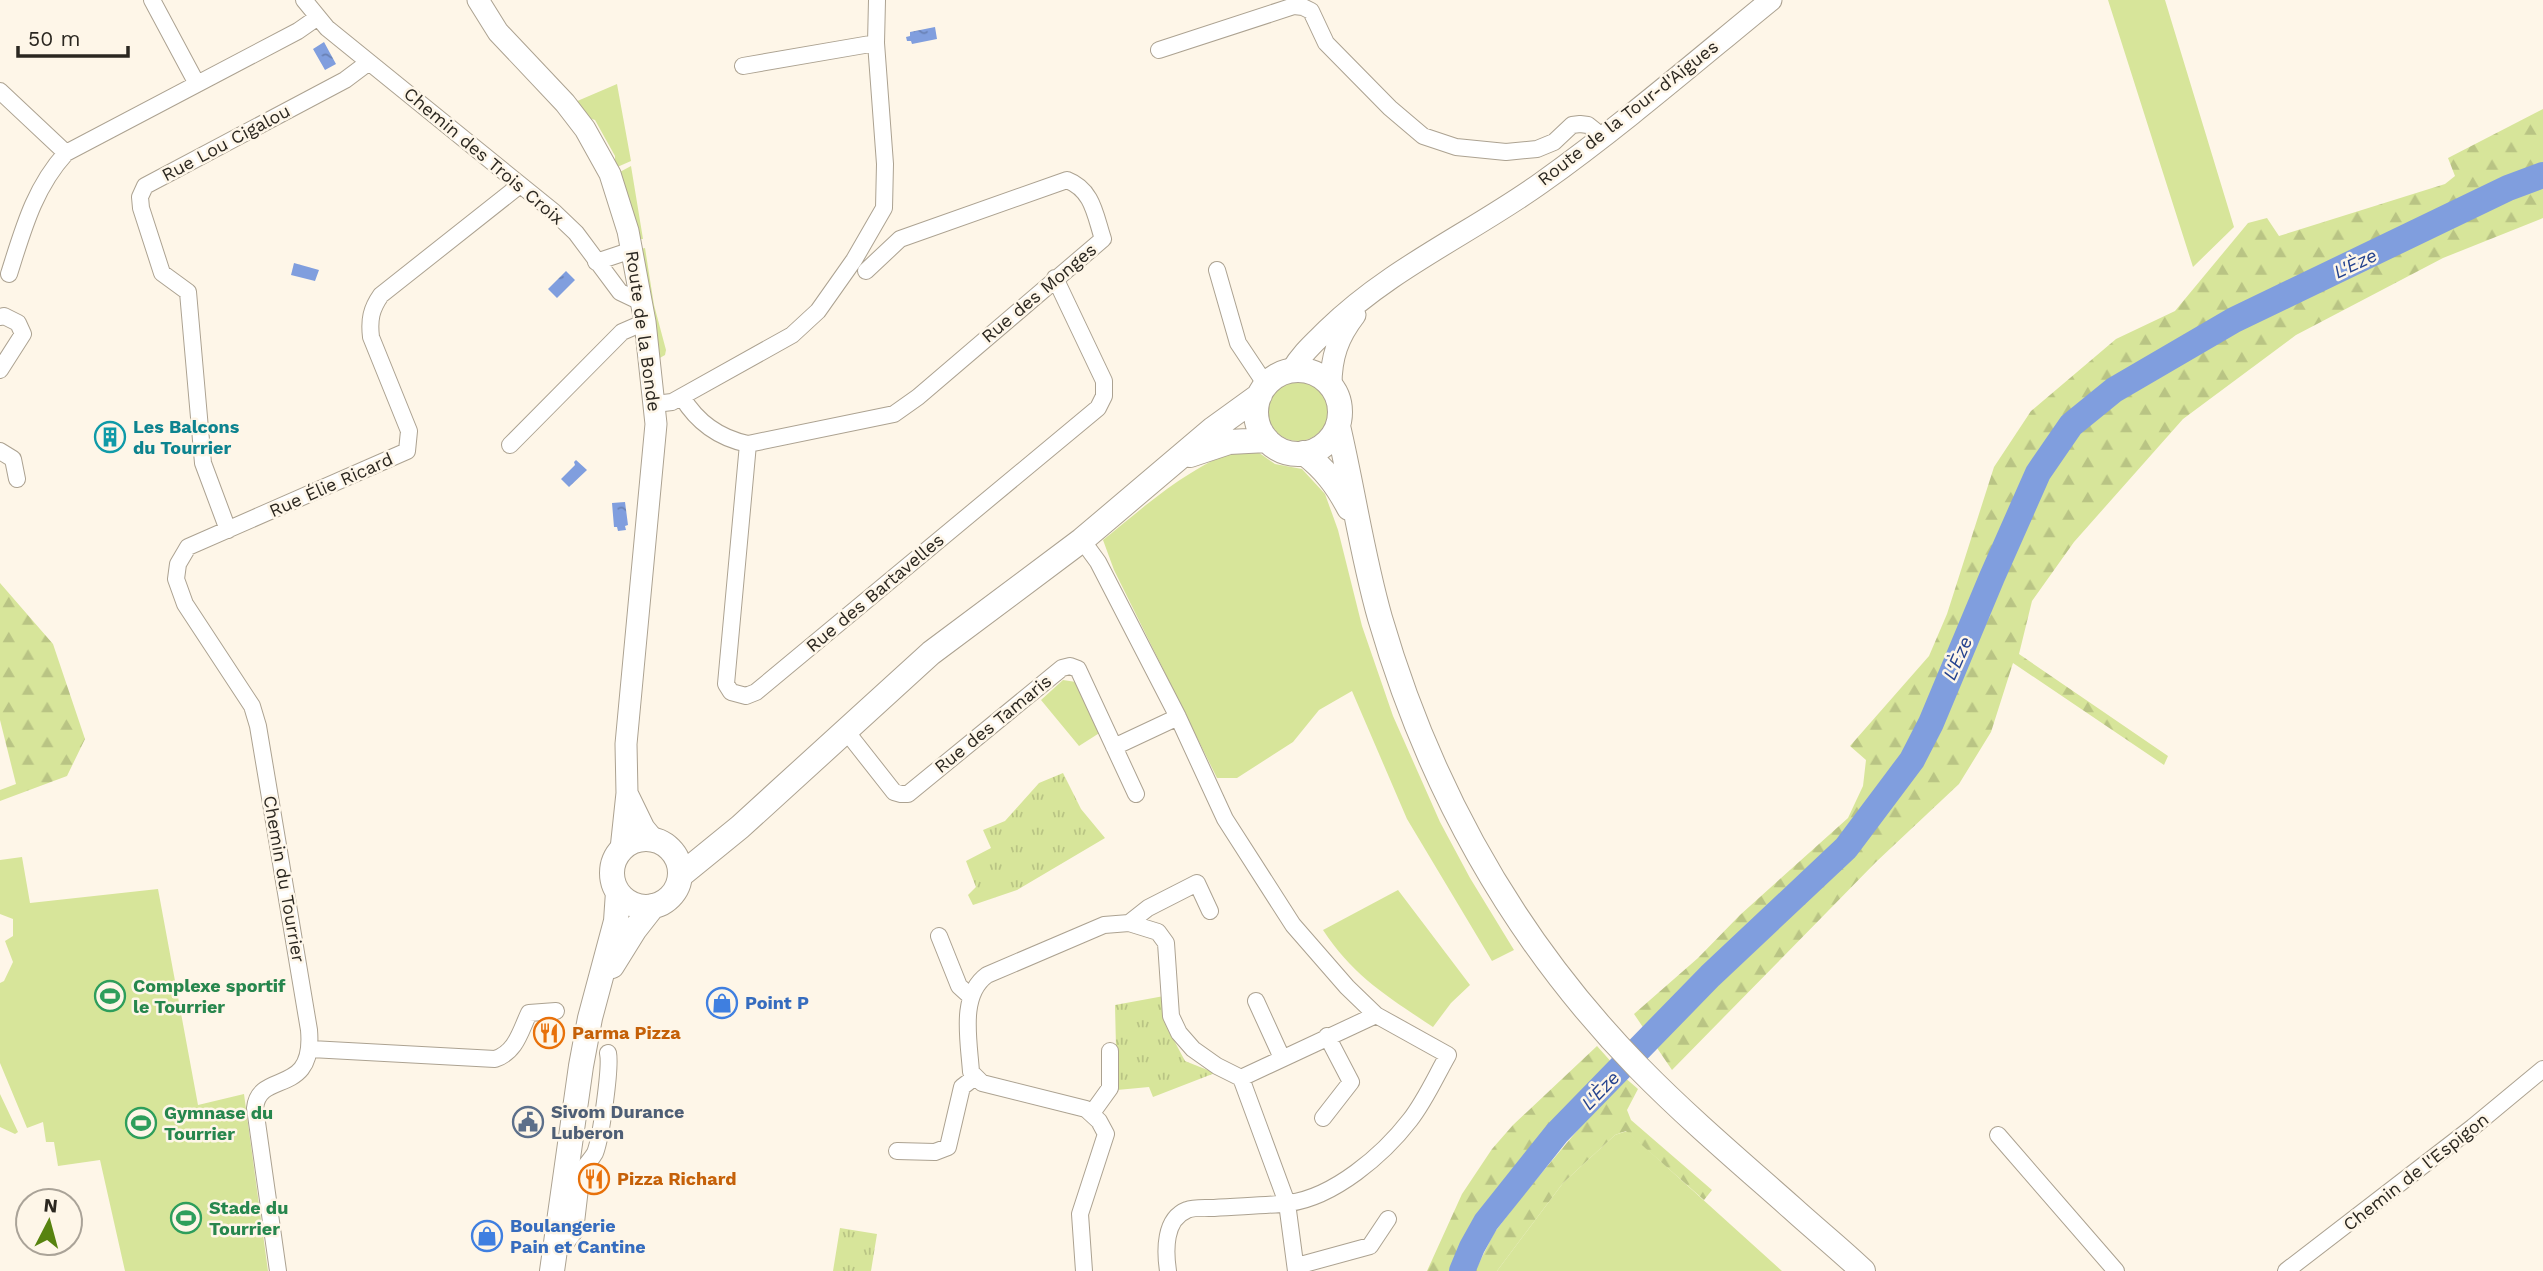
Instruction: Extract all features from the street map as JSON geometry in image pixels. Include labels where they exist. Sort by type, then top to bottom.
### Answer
[{"type":"main road","name":"Route de la Bonde","points":[[478,0],[498,32],[565,103],[590,136],[617,191],[632,250],[643,312],[656,425],[626,744],[627,793],[621,849]]},
{"type":"main road","name":"Route de la Tour-d'Aigues","points":[[1292,370],[1298,358],[1347,310],[1538,185],[1603,137],[1771,0]]},
{"type":"main road","name":"Route de la Tour-d'Aigues","points":[[1331,385],[1334,349],[1346,328],[1376,289]]},
{"type":"main road","points":[[681,874],[740,827],[951,637],[1082,540],[1282,373],[1306,370],[1331,385],[1340,405],[1338,426],[1357,524],[1379,615],[1398,675],[1424,741],[1458,815],[1515,918],[1550,967],[1640,1069],[1863,1271]]},
{"type":"main road","points":[[1263,390],[1256,406],[1256,419],[1267,440],[1284,451],[1304,453],[1325,444],[1338,426]]},
{"type":"main road","points":[[1177,460],[1229,442],[1267,440]]},
{"type":"main road","points":[[1304,453],[1327,472],[1357,524]]},
{"type":"main road","name":"Route de la Bonde","points":[[627,793],[644,828],[662,843]]},
{"type":"main road","points":[[662,843],[677,856],[681,874],[675,892],[662,904],[634,905],[618,892],[613,884],[612,865],[621,849],[630,842],[642,838],[662,843],[711,839],[740,827]]},
{"type":"main road","points":[[554,1261],[581,1066],[590,1018],[616,921],[618,892]]},
{"type":"main road","points":[[600,986],[635,929],[653,906]]},
{"type":"street","points":[[152,0],[197,84]]},
{"type":"street","name":"Chemin des Trois Croix","points":[[304,0],[327,28],[576,233],[620,292],[643,312]]},
{"type":"street","points":[[655,404],[672,402],[682,397],[792,335],[818,311],[854,260],[884,208],[885,164],[876,43],[877,0]]},
{"type":"street","points":[[1159,50],[1294,6],[1303,6],[1311,11],[1326,43],[1390,107],[1423,135],[1456,147],[1506,152],[1537,149],[1554,142],[1572,125],[1588,125],[1603,137]]},
{"type":"street","points":[[9,274],[34,197],[51,168],[65,153],[298,32],[318,17]]},
{"type":"street","points":[[743,66],[876,43]]},
{"type":"street","name":"Rue Lou Cigalou","points":[[228,530],[202,463],[188,292],[162,273],[140,197],[145,186],[345,80],[369,61]]},
{"type":"street","points":[[0,91],[65,153]]},
{"type":"street","name":"Rue des Monges","points":[[748,444],[894,414],[918,397],[1103,239],[1090,200],[1080,185],[1067,180],[900,239],[866,271]]},
{"type":"street","name":"Rue Élie Ricard","points":[[178,564],[188,547],[407,451],[409,431],[371,337],[369,323],[373,307],[381,295],[520,185]]},
{"type":"street","points":[[596,262],[632,250]]},
{"type":"street","points":[[1217,270],[1238,343],[1263,390]]},
{"type":"street","name":"Rue des Bartavelles","points":[[748,444],[726,684],[731,692],[746,696],[767,683],[1098,408],[1104,396],[1104,381],[1055,278]]},
{"type":"street","points":[[510,445],[643,312]]},
{"type":"street","points":[[0,317],[4,316],[18,323],[23,334],[0,370]]},
{"type":"street","points":[[682,397],[693,413],[713,430],[728,440],[748,444]]},
{"type":"street","points":[[0,451],[13,459],[17,479]]},
{"type":"street","points":[[1082,540],[1098,562],[1178,717],[1225,819],[1293,925],[1347,987],[1376,1015],[1448,1055],[1410,1119],[1377,1155],[1333,1189],[1310,1200],[1187,1209],[1173,1220],[1168,1234],[1168,1271]]},
{"type":"street","name":"Chemin du Tourrier","points":[[178,564],[176,579],[185,604],[252,706],[258,726],[311,1049]]},
{"type":"street","name":"Rue des Tamaris","points":[[846,731],[894,792],[908,794],[1062,668],[1070,666],[1078,669],[1136,794]]},
{"type":"street","points":[[1114,747],[1178,717]]},
{"type":"street","points":[[1129,923],[1148,908],[1197,883],[1210,911]]},
{"type":"street","points":[[1084,1271],[1080,1214],[1106,1134],[1099,1121],[1086,1109],[982,1083],[975,1077],[971,1072],[970,996],[977,982],[987,975],[1104,925],[1129,923],[1158,932],[1166,943],[1171,1016],[1179,1033],[1193,1049],[1217,1066],[1241,1078],[1287,1203],[1296,1269],[1370,1246],[1388,1219]]},
{"type":"street","points":[[939,936],[959,986],[970,996]]},
{"type":"street","points":[[1256,1001],[1282,1058]]},
{"type":"street","points":[[278,1271],[255,1108],[256,1098],[262,1091],[305,1067],[311,1049],[495,1059],[506,1055],[512,1048],[529,1013],[556,1011]]},
{"type":"street","points":[[1241,1078],[1376,1015]]},
{"type":"street","points":[[1323,1118],[1351,1082],[1327,1036]]},
{"type":"street","points":[[1092,1113],[1110,1088],[1110,1051]]},
{"type":"street","points":[[554,1261],[575,1231],[582,1171],[586,1162],[593,1157],[597,1143],[609,1070],[608,1052]]},
{"type":"street","name":"Chemin de l'Espigon","points":[[2286,1271],[2473,1128],[2543,1069]]},
{"type":"street","points":[[897,1151],[935,1152],[948,1147],[962,1087],[975,1077]]},
{"type":"street","points":[[1998,1135],[2116,1271]]},
{"type":"green space","points":[[2108,0],[2165,0],[2234,227],[2193,267]]},
{"type":"green space","points":[[617,84],[631,161],[615,168],[615,156],[595,120],[585,117],[575,102]]},
{"type":"green space","points":[[2543,109],[2543,218],[2443,258],[2296,335],[2183,419],[2074,542],[2032,601],[2019,654],[2168,756],[2164,765],[2013,663],[1991,732],[1959,784],[1876,862],[1672,1070],[1634,1014],[1848,818],[1863,786],[1866,760],[1850,746],[1929,656],[1947,614],[1994,467],[2031,411],[2116,339],[2175,311],[2248,223],[2267,218],[2279,236],[2445,184],[2455,176],[2448,158]]},
{"type":"green space","points":[[631,166],[643,239],[637,239],[618,173]]},
{"type":"green space","points":[[645,248],[654,305],[666,350],[665,355],[658,359],[640,249]]},
{"type":"green space","points":[[1292,381],[1304,381],[1323,394],[1328,411],[1326,423],[1315,436],[1304,441],[1292,441],[1273,428],[1268,417],[1268,405],[1281,386]]},
{"type":"green space","points":[[1238,449],[1258,452],[1275,464],[1302,469],[1325,494],[1338,530],[1362,626],[1393,716],[1440,822],[1514,950],[1492,961],[1407,819],[1352,691],[1319,710],[1293,742],[1237,778],[1217,778],[1114,570],[1103,540],[1183,478]]},
{"type":"green space","points":[[0,583],[53,644],[85,739],[67,776],[0,801],[0,790],[16,784],[0,720]]},
{"type":"green space","points":[[1063,680],[1076,682],[1101,732],[1079,746],[1041,700]]},
{"type":"green space","points":[[1063,773],[1081,809],[1105,838],[1017,890],[973,905],[968,895],[976,887],[966,861],[991,848],[983,830],[1005,821],[1039,783]]},
{"type":"green space","name":"Complexe sportif le Tourrier","points":[[22,857],[30,903],[158,889],[198,1105],[244,1094],[268,1271],[125,1271],[100,1160],[58,1166],[54,1142],[46,1142],[43,1122],[27,1128],[0,1063],[0,983],[4,981],[13,962],[5,941],[13,936],[13,919],[0,914],[0,860]]},
{"type":"green space","points":[[1398,890],[1470,985],[1451,1003],[1433,1027],[1359,973],[1323,930]]},
{"type":"green space","points":[[1164,996],[1168,1029],[1185,1061],[1215,1073],[1153,1097],[1149,1087],[1117,1090],[1115,1005]]},
{"type":"green space","points":[[1597,1046],[1614,1065],[1503,1185],[1471,1230],[1454,1271],[1427,1271],[1462,1194],[1492,1149],[1513,1125]]},
{"type":"green space","points":[[1623,1076],[1638,1089],[1627,1110],[1631,1120],[1712,1190],[1704,1200],[1626,1131],[1615,1135],[1563,1183],[1497,1271],[1475,1271],[1494,1233]]},
{"type":"green space","points":[[0,1094],[18,1132],[15,1134],[0,1127]]},
{"type":"green space","points":[[1627,1131],[1782,1271],[1497,1271],[1563,1183],[1615,1135]]},
{"type":"green space","points":[[840,1228],[877,1234],[871,1271],[833,1271]]},
{"type":"water","points":[[935,27],[937,39],[912,44],[907,41],[906,37],[910,36],[910,32]]},
{"type":"water","points":[[324,42],[336,64],[325,70],[313,49]]},
{"type":"water","points":[[294,263],[319,270],[315,281],[291,275]]},
{"type":"water","points":[[566,271],[575,280],[557,298],[548,289]]},
{"type":"water","points":[[576,460],[587,470],[569,487],[561,479],[575,465]]},
{"type":"water","points":[[625,502],[628,525],[625,526],[626,530],[618,531],[617,527],[614,527],[612,503]]},
{"type":"waterway","name":"L'Èze","points":[[1462,1271],[1486,1222],[1557,1133],[1710,976],[1846,848],[1912,760],[1931,723],[2038,473],[2071,425],[2114,390],[2234,320],[2508,188],[2543,175]]},
{"type":"place","name":"Les Balcons du Tourrier","points":[[110,437]]},
{"type":"place","name":"Complexe sportif le Tourrier","points":[[110,996]]},
{"type":"place","name":"Point P","points":[[722,1003]]},
{"type":"place","name":"Parma Pizza","points":[[549,1033]]},
{"type":"place","name":"Sivom Durance Luberon","points":[[528,1122]]},
{"type":"place","name":"Gymnase du Tourrier","points":[[141,1123]]},
{"type":"place","name":"Pizza Richard","points":[[594,1179]]},
{"type":"place","name":"Stade du Tourrier","points":[[186,1218]]},
{"type":"place","name":"Boulangerie Pain et Cantine","points":[[487,1236]]}]
